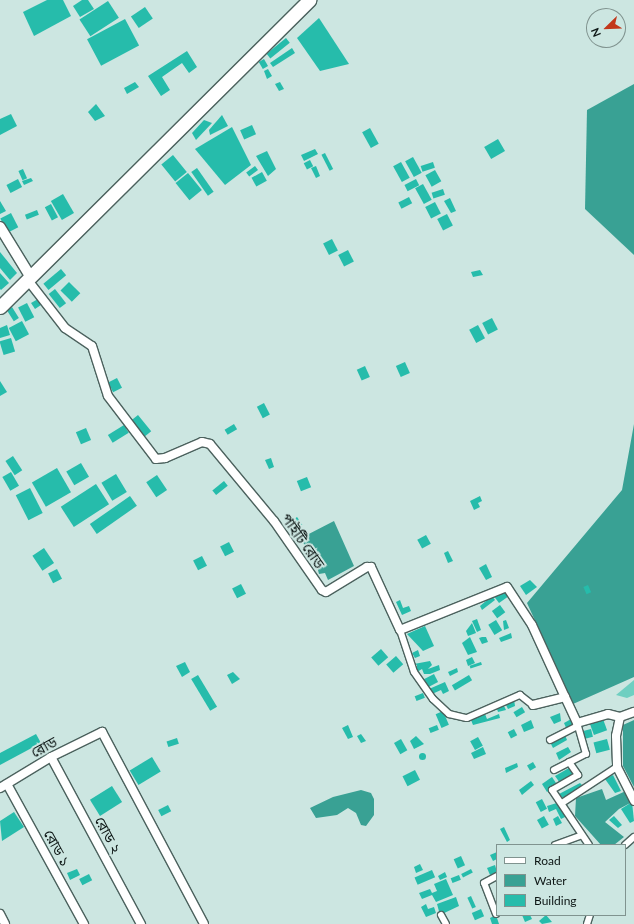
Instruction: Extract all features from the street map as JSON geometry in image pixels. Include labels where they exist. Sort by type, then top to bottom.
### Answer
[{"type":"main road","points":[[0,307],[309,0]]},
{"type":"street","points":[[0,227],[29,277]]},
{"type":"street","name":"পাইটি রোড","points":[[29,277],[65,328],[92,346],[108,396],[156,459],[165,458],[202,442],[210,444],[274,522],[322,590],[326,592],[367,567],[371,567],[400,630]]},
{"type":"street","points":[[554,770],[586,754],[566,697],[532,625],[508,587],[400,630],[414,672],[433,699],[449,714],[468,718],[520,695],[533,705],[566,697]]},
{"type":"street","points":[[550,740],[577,725],[608,714],[620,717],[634,712]]},
{"type":"street","points":[[620,717],[616,736],[617,767],[634,801]]},
{"type":"street","name":"রোড","points":[[4,786],[51,757],[102,732],[204,924]]},
{"type":"street","name":"রোড ২","points":[[51,757],[142,924]]},
{"type":"street","points":[[569,762],[578,775],[552,790],[562,803],[580,836],[588,844]]},
{"type":"street","points":[[562,803],[617,767]]},
{"type":"street","name":"রোড ১","points":[[4,786],[84,924]]},
{"type":"street","points":[[558,844],[580,836]]},
{"type":"street","points":[[626,844],[634,837]]},
{"type":"street","points":[[496,877],[484,883],[496,914]]},
{"type":"street","points":[[0,914],[5,924]]},
{"type":"street","points":[[441,915],[446,924]]},
{"type":"shaded area","points":[[634,680],[634,695],[627,698],[616,695]]},
{"type":"water","points":[[634,84],[634,255],[585,209],[587,110]]},
{"type":"water","points":[[634,424],[634,677],[573,704],[527,603],[622,490]]},
{"type":"water","points":[[334,521],[354,566],[328,580],[325,573],[319,574],[315,558],[307,551],[301,538]]},
{"type":"water","points":[[634,720],[634,787],[623,766],[623,725]]},
{"type":"water","points":[[602,789],[606,800],[628,790],[634,801],[619,809],[605,822],[624,837],[615,844],[600,844],[575,816],[576,798]]},
{"type":"water","points":[[361,790],[371,793],[374,799],[374,815],[366,826],[361,825],[356,813],[348,808],[337,815],[316,818],[310,808],[333,797]]},
{"type":"building","points":[[47,0],[63,0],[71,16],[34,36],[23,12]]},
{"type":"building","points":[[82,0],[88,0],[94,9],[80,17],[73,6]]},
{"type":"building","points":[[108,1],[119,18],[90,36],[79,20]]},
{"type":"building","points":[[145,7],[153,19],[139,28],[131,17]]},
{"type":"building","points":[[319,18],[349,64],[320,71],[297,38]]},
{"type":"building","points":[[125,19],[139,45],[101,66],[87,39]]},
{"type":"building","points":[[286,38],[290,43],[270,58],[267,54]]},
{"type":"building","points":[[292,48],[295,53],[273,67],[270,63]]},
{"type":"building","points":[[187,51],[197,67],[189,73],[182,63],[162,77],[170,90],[161,96],[148,76]]},
{"type":"building","points":[[264,59],[268,66],[263,69],[259,62]]},
{"type":"building","points":[[268,69],[272,76],[267,79],[264,71]]},
{"type":"building","points":[[135,82],[139,87],[127,94],[124,88]]},
{"type":"building","points":[[280,82],[284,89],[279,91],[275,84]]},
{"type":"building","points":[[96,104],[105,116],[95,121],[88,112]]},
{"type":"building","points":[[11,114],[17,126],[0,135],[0,119]]},
{"type":"building","points":[[222,115],[228,126],[210,135],[209,130]]},
{"type":"building","points":[[204,120],[212,123],[196,140],[192,133]]},
{"type":"building","points":[[252,125],[256,134],[244,139],[240,130]]},
{"type":"building","points":[[232,127],[251,165],[225,185],[195,149]]},
{"type":"building","points":[[370,128],[379,144],[371,148],[362,132]]},
{"type":"building","points":[[498,139],[505,151],[491,159],[484,147]]},
{"type":"building","points":[[315,149],[318,154],[304,161],[301,155]]},
{"type":"building","points":[[267,151],[276,169],[268,176],[256,156]]},
{"type":"building","points":[[325,153],[333,169],[330,171],[321,155]]},
{"type":"building","points":[[173,155],[187,172],[175,182],[161,164]]},
{"type":"building","points":[[413,157],[422,173],[414,177],[405,161]]},
{"type":"building","points":[[310,160],[313,166],[307,169],[304,163]]},
{"type":"building","points":[[401,162],[410,178],[402,182],[393,166]]},
{"type":"building","points":[[433,162],[435,168],[422,172],[421,166]]},
{"type":"building","points":[[255,166],[258,170],[249,177],[246,173]]},
{"type":"building","points":[[316,166],[320,176],[316,178],[311,168]]},
{"type":"building","points":[[197,168],[214,192],[208,196],[191,172]]},
{"type":"building","points":[[23,169],[27,178],[22,180],[18,171]]},
{"type":"building","points":[[435,170],[441,181],[432,187],[425,175]]},
{"type":"building","points":[[262,172],[267,181],[256,187],[252,178]]},
{"type":"building","points":[[188,173],[202,190],[189,200],[176,183]]},
{"type":"building","points":[[31,178],[33,181],[24,185],[22,181]]},
{"type":"building","points":[[18,179],[22,187],[11,193],[6,185]]},
{"type":"building","points":[[416,179],[419,185],[408,191],[404,185]]},
{"type":"building","points":[[423,184],[432,200],[424,204],[415,188]]},
{"type":"building","points":[[443,189],[445,195],[433,198],[432,193]]},
{"type":"building","points":[[63,194],[74,213],[62,220],[51,201]]},
{"type":"building","points":[[409,197],[412,203],[401,209],[398,202]]},
{"type":"building","points":[[450,198],[456,211],[451,213],[444,201]]},
{"type":"building","points":[[0,201],[6,211],[0,214]]},
{"type":"building","points":[[435,202],[441,214],[431,219],[425,207]]},
{"type":"building","points":[[51,204],[58,217],[52,221],[45,207]]},
{"type":"building","points":[[37,210],[39,215],[27,220],[25,215]]},
{"type":"building","points":[[11,213],[18,227],[8,233],[0,218]]},
{"type":"building","points":[[447,214],[453,226],[443,231],[437,219]]},
{"type":"building","points":[[332,239],[338,251],[329,255],[323,244]]},
{"type":"building","points":[[348,250],[354,262],[344,267],[338,255]]},
{"type":"building","points":[[0,252],[17,273],[10,280],[0,268]]},
{"type":"building","points":[[61,269],[66,275],[49,290],[43,284]]},
{"type":"building","points":[[480,270],[483,275],[473,277],[471,272]]},
{"type":"building","points":[[0,273],[9,283],[1,290],[0,289]]},
{"type":"building","points":[[69,282],[80,293],[72,302],[61,290]]},
{"type":"building","points":[[55,289],[66,303],[60,308],[49,294]]},
{"type":"building","points":[[38,299],[41,305],[35,309],[31,303]]},
{"type":"building","points":[[27,303],[34,317],[25,322],[18,308]]},
{"type":"building","points":[[12,307],[19,318],[14,321],[7,310]]},
{"type":"building","points":[[492,318],[498,330],[488,335],[482,323]]},
{"type":"building","points":[[22,321],[29,334],[16,341],[9,328]]},
{"type":"building","points":[[7,325],[10,335],[0,338],[0,328]]},
{"type":"building","points":[[478,325],[485,338],[476,343],[469,330]]},
{"type":"building","points":[[11,338],[15,351],[4,355],[0,341]]},
{"type":"building","points":[[405,362],[410,373],[401,377],[396,366]]},
{"type":"building","points":[[365,366],[370,377],[362,381],[357,370]]},
{"type":"building","points":[[117,378],[122,388],[113,392],[108,383]]},
{"type":"building","points":[[0,381],[7,392],[0,396]]},
{"type":"building","points":[[264,403],[270,415],[263,418],[257,407]]},
{"type":"building","points":[[138,415],[151,431],[143,438],[130,421]]},
{"type":"building","points":[[234,424],[237,429],[228,435],[225,430]]},
{"type":"building","points":[[124,425],[129,433],[113,443],[108,435]]},
{"type":"building","points":[[86,428],[91,440],[81,444],[76,432]]},
{"type":"building","points":[[13,456],[22,470],[15,475],[5,461]]},
{"type":"building","points":[[271,458],[274,467],[269,469],[265,460]]},
{"type":"building","points":[[81,463],[89,477],[74,485],[66,472]]},
{"type":"building","points":[[57,468],[71,492],[46,507],[32,482]]},
{"type":"building","points":[[11,472],[19,486],[10,491],[2,477]]},
{"type":"building","points":[[116,474],[127,492],[112,501],[101,483]]},
{"type":"building","points":[[157,475],[167,490],[156,497],[146,482]]},
{"type":"building","points":[[307,477],[311,487],[301,491],[297,481]]},
{"type":"building","points":[[224,481],[228,486],[216,495],[212,490]]},
{"type":"building","points":[[96,484],[109,504],[74,527],[61,507]]},
{"type":"building","points":[[30,488],[43,513],[28,520],[16,495]]},
{"type":"building","points":[[130,496],[137,506],[97,534],[90,524]]},
{"type":"building","points":[[480,496],[482,501],[478,503],[480,507],[474,510],[470,501]]},
{"type":"building","points":[[297,517],[302,524],[295,530],[290,522]]},
{"type":"building","points":[[426,535],[431,544],[422,549],[417,540]]},
{"type":"building","points":[[229,542],[234,552],[225,556],[220,547]]},
{"type":"building","points":[[44,548],[54,563],[42,571],[32,556]]},
{"type":"building","points":[[448,551],[453,561],[448,563],[444,553]]},
{"type":"building","points":[[202,556],[207,566],[198,570],[193,561]]},
{"type":"building","points":[[486,564],[492,577],[486,580],[479,568]]},
{"type":"building","points":[[57,569],[62,579],[53,583],[48,574]]},
{"type":"building","points":[[530,580],[537,587],[526,595],[520,586]]},
{"type":"building","points":[[241,584],[246,594],[237,598],[232,589]]},
{"type":"building","points":[[588,585],[591,592],[587,594],[583,587]]},
{"type":"building","points":[[504,589],[509,596],[499,603],[493,595]]},
{"type":"building","points":[[492,596],[495,600],[482,610],[480,606]]},
{"type":"building","points":[[400,600],[403,608],[409,606],[411,611],[402,615],[396,602]]},
{"type":"building","points":[[500,605],[505,612],[497,618],[492,611]]},
{"type":"building","points":[[477,619],[481,630],[477,632],[472,621]]},
{"type":"building","points":[[496,620],[502,630],[494,635],[488,625]]},
{"type":"building","points":[[506,620],[509,628],[504,630],[503,621]]},
{"type":"building","points":[[472,623],[476,633],[468,636],[466,631]]},
{"type":"building","points":[[425,626],[434,646],[423,651],[407,634]]},
{"type":"building","points":[[511,633],[512,638],[501,642],[499,638]]},
{"type":"building","points":[[470,637],[477,652],[468,655],[462,643]]},
{"type":"building","points":[[486,637],[488,642],[482,644],[479,638]]},
{"type":"building","points":[[381,649],[388,657],[378,666],[371,658]]},
{"type":"building","points":[[418,650],[420,656],[415,658],[412,653]]},
{"type":"building","points":[[396,656],[403,664],[393,673],[386,665]]},
{"type":"building","points":[[472,657],[475,663],[468,666],[466,660]]},
{"type":"building","points":[[430,661],[432,665],[428,669],[439,665],[440,670],[430,674],[424,674],[422,669],[417,672],[417,665],[414,664]]},
{"type":"building","points":[[185,662],[190,672],[182,677],[176,666]]},
{"type":"building","points":[[481,662],[482,665],[471,669],[470,666]]},
{"type":"building","points":[[457,668],[458,672],[450,676],[448,672]]},
{"type":"building","points":[[233,672],[240,679],[232,684],[227,675]]},
{"type":"building","points":[[434,674],[438,682],[427,688],[422,680]]},
{"type":"building","points":[[198,675],[217,707],[210,711],[191,679]]},
{"type":"building","points":[[469,675],[472,680],[455,690],[452,685]]},
{"type":"building","points":[[445,682],[449,691],[443,694],[441,690],[432,694],[429,689]]},
{"type":"building","points":[[423,693],[425,698],[417,701],[415,696]]},
{"type":"building","points":[[514,699],[515,706],[508,709],[505,703]]},
{"type":"building","points":[[503,704],[506,710],[498,712],[496,706]]},
{"type":"building","points":[[522,707],[525,712],[517,717],[513,712]]},
{"type":"building","points":[[443,711],[449,725],[441,728],[436,714]]},
{"type":"building","points":[[560,713],[561,721],[554,724],[550,717]]},
{"type":"building","points":[[485,714],[487,719],[499,714],[500,718],[473,725],[471,720]]},
{"type":"building","points":[[573,718],[575,726],[567,730],[564,723]]},
{"type":"building","points":[[603,719],[607,730],[594,735],[590,724]]},
{"type":"building","points":[[531,720],[534,728],[524,732],[521,725]]},
{"type":"building","points":[[348,725],[353,737],[348,739],[342,728]]},
{"type":"building","points":[[437,725],[439,730],[431,733],[429,728]]},
{"type":"building","points":[[514,729],[517,735],[511,738],[508,732]]},
{"type":"building","points":[[591,729],[593,737],[585,739],[583,731]]},
{"type":"building","points":[[36,734],[41,743],[0,765],[0,753]]},
{"type":"building","points":[[361,734],[366,741],[361,743],[357,736]]},
{"type":"building","points":[[565,735],[567,740],[553,748],[550,742]]},
{"type":"building","points":[[416,736],[424,744],[414,749],[410,741]]},
{"type":"building","points":[[478,737],[483,746],[475,750],[470,741]]},
{"type":"building","points":[[177,738],[179,744],[168,747],[167,741]]},
{"type":"building","points":[[401,739],[407,750],[400,754],[394,743]]},
{"type":"building","points":[[607,739],[610,750],[596,753],[593,743]]},
{"type":"building","points":[[483,747],[486,754],[474,759],[471,753]]},
{"type":"building","points":[[568,747],[571,752],[559,760],[556,753]]},
{"type":"building","points":[[422,752],[425,753],[425,759],[422,760],[419,759],[418,756],[419,753]]},
{"type":"building","points":[[152,757],[161,772],[138,785],[130,770]]},
{"type":"building","points":[[533,762],[536,767],[530,771],[527,766]]},
{"type":"building","points":[[517,763],[518,767],[506,773],[505,768]]},
{"type":"building","points":[[569,768],[573,774],[560,783],[555,776]]},
{"type":"building","points":[[415,770],[420,780],[408,786],[403,776]]},
{"type":"building","points":[[613,775],[621,791],[615,793],[605,779]]},
{"type":"building","points":[[552,777],[558,786],[547,792],[542,784]]},
{"type":"building","points":[[531,781],[534,785],[522,795],[519,790]]},
{"type":"building","points":[[580,783],[582,785],[564,799],[559,794]]},
{"type":"building","points":[[112,786],[122,802],[100,816],[90,800]]},
{"type":"building","points":[[542,799],[547,809],[541,812],[536,802]]},
{"type":"building","points":[[560,802],[567,816],[561,819],[556,809],[549,812],[547,806]]},
{"type":"building","points":[[632,802],[634,821],[630,823],[621,809]]},
{"type":"building","points":[[168,805],[171,811],[161,816],[158,810]]},
{"type":"building","points":[[14,812],[24,827],[2,841],[0,821]]},
{"type":"building","points":[[544,816],[549,825],[542,829],[537,820]]},
{"type":"building","points":[[558,816],[562,823],[556,826],[553,819]]},
{"type":"building","points":[[614,816],[622,825],[618,828],[609,820]]},
{"type":"building","points":[[504,827],[510,840],[507,842],[500,829]]},
{"type":"building","points":[[496,852],[496,860],[493,861],[490,855]]},
{"type":"building","points":[[461,856],[465,865],[458,868],[454,859]]},
{"type":"building","points":[[420,864],[423,870],[416,873],[414,867]]},
{"type":"building","points":[[495,865],[496,872],[490,875],[487,868]]},
{"type":"building","points":[[77,869],[80,875],[70,880],[67,873]]},
{"type":"building","points":[[471,869],[473,873],[463,878],[461,874]]},
{"type":"building","points":[[432,870],[435,877],[418,885],[415,877]]},
{"type":"building","points":[[445,872],[447,877],[440,880],[438,876]]},
{"type":"building","points":[[89,874],[92,880],[82,885],[79,879]]},
{"type":"building","points":[[459,875],[461,880],[453,883],[451,878]]},
{"type":"building","points":[[446,879],[453,895],[436,902],[432,895],[422,899],[419,893],[430,889],[432,893],[437,891],[434,884]]},
{"type":"building","points":[[471,896],[476,907],[472,909],[467,898]]},
{"type":"building","points":[[456,897],[459,906],[440,915],[437,904]]},
{"type":"building","points":[[426,904],[428,909],[434,907],[436,913],[426,917],[421,907]]},
{"type":"building","points":[[481,909],[484,916],[475,920],[472,913]]},
{"type":"building","points":[[496,915],[499,924],[492,924],[490,918]]},
{"type":"building","points":[[522,916],[530,916],[532,919],[525,922]]},
{"type":"building","points":[[547,916],[552,922],[542,924],[539,921]]}]
